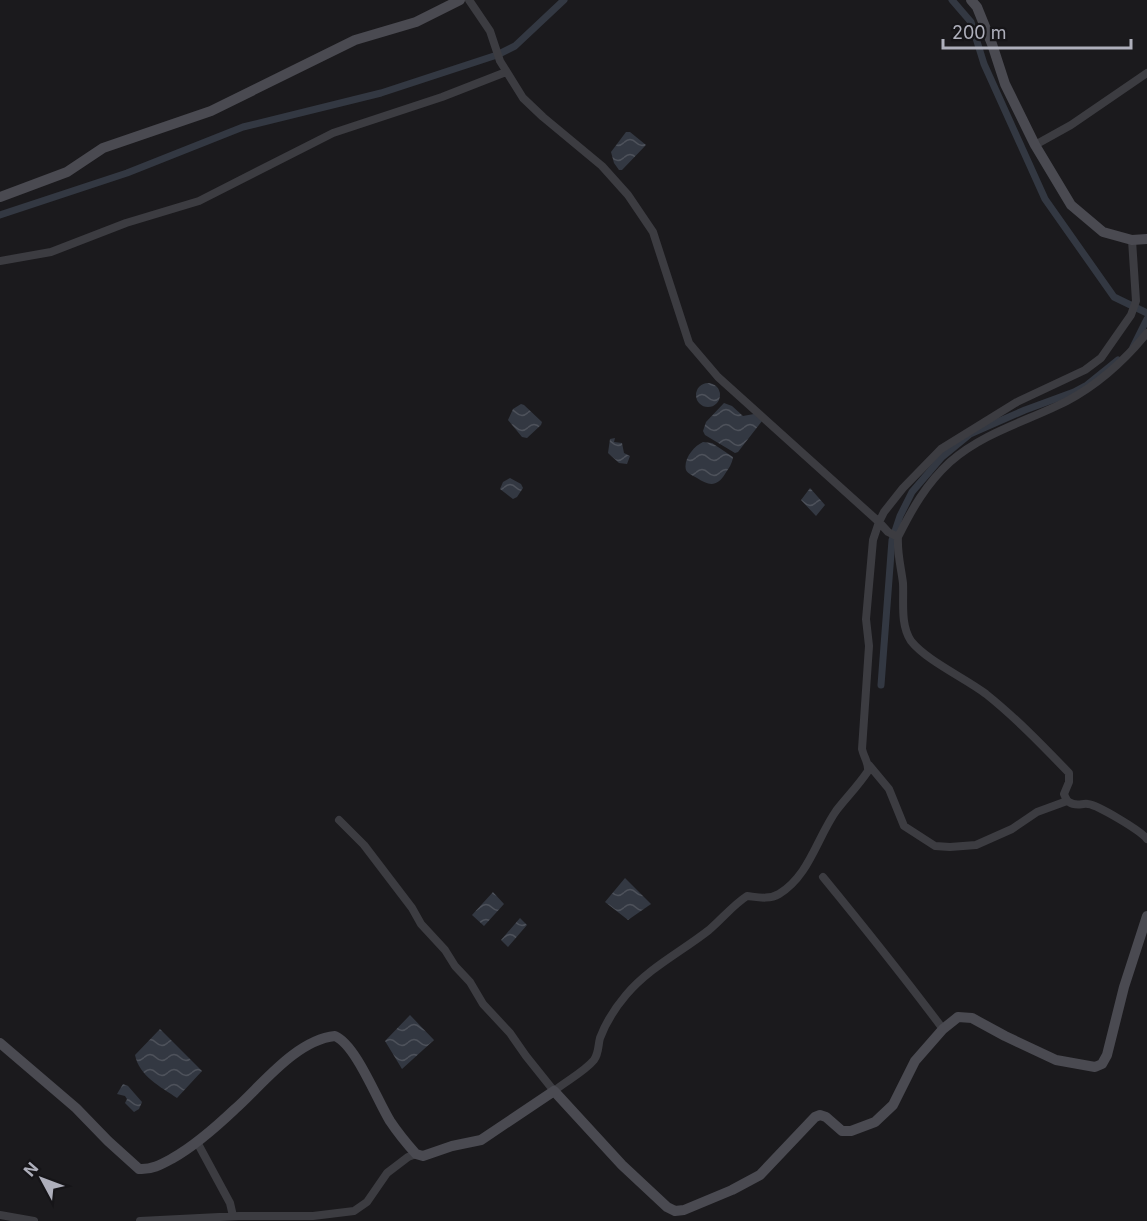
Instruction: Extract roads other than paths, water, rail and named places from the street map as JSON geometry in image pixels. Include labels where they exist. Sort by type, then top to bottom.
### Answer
[{"type":"main road","points":[[0,197],[67,172],[103,148],[211,111],[355,40],[416,22],[460,0]]},
{"type":"main road","points":[[971,0],[977,7],[992,44],[1005,84],[1035,145],[1077,210],[1103,232],[1132,240],[1147,239]]},
{"type":"main road","points":[[0,1043],[76,1108],[139,1169],[152,1169],[197,1142],[235,1110],[288,1059],[318,1041],[334,1036],[343,1041],[359,1064],[390,1120],[416,1154],[423,1156],[452,1146],[481,1140],[554,1091],[622,1165],[667,1207],[675,1211],[684,1210],[732,1190],[759,1175],[815,1117],[820,1115],[826,1117],[842,1131],[850,1131],[875,1122],[893,1105],[915,1061],[943,1029],[958,1017],[972,1018],[1056,1060],[1095,1067],[1102,1064],[1107,1055],[1124,987],[1147,916]]},
{"type":"street","points":[[469,0],[490,31],[491,40],[500,61],[523,98],[602,166],[617,182],[654,232],[689,343],[694,351],[718,377],[894,535]]},
{"type":"street","points":[[0,261],[51,252],[126,223],[199,201],[333,133],[442,97],[506,72]]},
{"type":"street","points":[[1035,145],[1071,125],[1147,74]]},
{"type":"street","points":[[1067,801],[1037,812],[1012,829],[976,845],[935,846],[904,826],[889,789],[869,765],[862,749],[869,646],[866,619],[873,540],[884,512],[903,488],[941,449],[1017,402],[1085,370],[1101,358],[1131,315],[1136,301],[1132,240]]},
{"type":"street","points":[[1147,333],[1125,359],[1093,385],[1067,401],[993,433],[950,462],[922,492],[894,535],[904,626],[910,640],[921,651],[985,693],[1049,752],[1069,773],[1069,782],[1064,794],[1067,801],[1072,804],[1089,804],[1144,834],[1147,839]]},
{"type":"street","points":[[339,820],[371,854],[412,908],[421,924],[445,950],[455,966],[470,982],[483,1004],[510,1033],[554,1091],[593,1060],[612,1013],[628,993],[653,969],[688,946],[747,896],[767,898],[777,896],[785,890],[814,854],[835,813],[868,771],[869,765]]},
{"type":"street","points":[[824,877],[894,967],[915,990],[943,1029]]},
{"type":"street","points":[[197,1142],[230,1203],[233,1216]]},
{"type":"street","points":[[140,1221],[224,1219],[233,1216],[313,1216],[354,1211],[367,1202],[387,1173],[408,1157],[416,1154]]},
{"type":"street","points":[[0,1215],[34,1221]]},
{"type":"water","points":[[626,132],[630,132],[646,145],[622,170],[619,170],[611,152]]},
{"type":"water","points":[[708,383],[713,384],[719,390],[719,400],[713,406],[708,407],[703,406],[697,400],[696,395],[697,390],[703,384]]},
{"type":"water","points":[[724,403],[732,406],[743,416],[754,414],[762,421],[735,453],[705,435],[703,431],[706,422]]},
{"type":"water","points":[[521,404],[542,422],[527,438],[522,437],[508,420],[513,409]]},
{"type":"water","points":[[615,438],[614,442],[622,443],[624,453],[630,456],[627,464],[619,463],[608,453],[610,439]]},
{"type":"water","points":[[703,442],[712,443],[733,457],[728,470],[716,483],[705,483],[686,470],[685,466],[690,453]]},
{"type":"water","points":[[510,478],[521,484],[523,488],[513,499],[500,489],[503,482]]},
{"type":"water","points":[[810,488],[825,505],[816,516],[801,500]]},
{"type":"water","points":[[625,878],[651,904],[628,920],[605,902]]},
{"type":"water","points":[[493,892],[504,904],[484,926],[472,915]]},
{"type":"water","points":[[520,918],[527,925],[508,947],[501,940]]},
{"type":"water","points":[[410,1015],[434,1040],[402,1069],[385,1041]]},
{"type":"water","points":[[160,1029],[202,1071],[177,1098],[146,1075],[135,1055]]},
{"type":"water","points":[[123,1084],[128,1086],[142,1102],[139,1109],[134,1112],[125,1103],[127,1099],[125,1096],[117,1094]]},
{"type":"waterway","points":[[0,215],[127,173],[243,127],[381,93],[497,55],[515,46],[564,0]]},
{"type":"waterway","points":[[952,0],[971,22],[984,64],[1045,199],[1114,297],[1147,313]]},
{"type":"waterway","points":[[1133,347],[1147,319]]},
{"type":"waterway","points":[[881,685],[892,540],[900,516],[912,492],[942,457],[970,434],[1074,392],[1087,385],[1118,360]]}]
